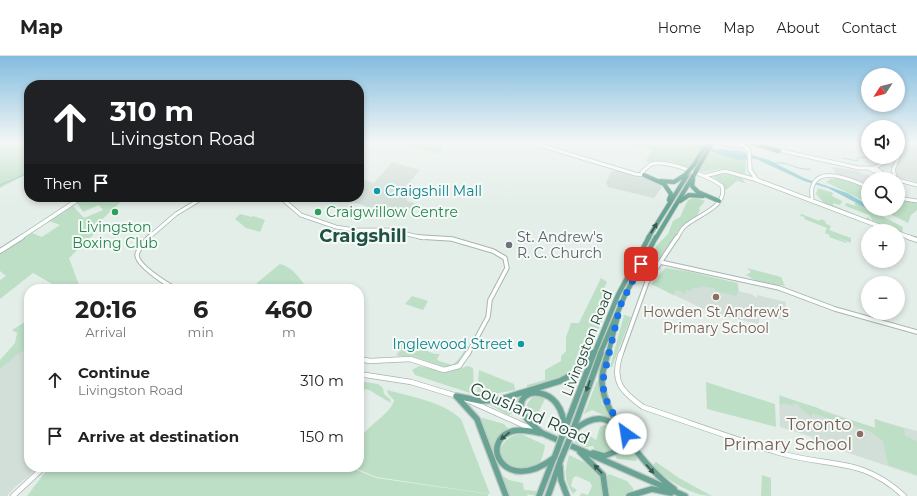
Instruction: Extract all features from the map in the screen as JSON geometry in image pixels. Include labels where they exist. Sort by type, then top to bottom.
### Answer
[{"type":"main road","name":"Livingston Road","points":[[548,496],[602,348],[620,306],[648,252],[674,207],[695,164]]},
{"type":"main road","name":"Livingston Road","points":[[539,496],[598,342],[619,295],[645,243],[666,207],[698,164]]},
{"type":"main road","points":[[750,164],[750,170],[757,180],[803,197],[814,199],[827,206],[874,224]]},
{"type":"main road","points":[[643,174],[663,181],[672,182],[691,174],[692,186],[706,196],[719,201]]},
{"type":"main road","points":[[643,174],[669,188],[671,194],[666,207]]},
{"type":"main road","points":[[674,207],[685,196],[706,196]]},
{"type":"main road","points":[[0,251],[74,202]]},
{"type":"main road","points":[[905,236],[917,240]]},
{"type":"main road","points":[[620,306],[602,375],[604,397],[624,431],[651,471],[666,484],[686,496]]},
{"type":"main road","points":[[456,396],[481,401],[498,400],[560,381],[577,372],[598,342]]},
{"type":"main road","points":[[542,433],[525,419],[520,407],[521,401],[525,396],[537,391],[550,395],[559,405],[562,413],[564,432]]},
{"type":"main road","points":[[456,396],[477,419],[506,496]]},
{"type":"main road","points":[[570,436],[582,423],[599,418],[612,423],[621,435],[620,446],[617,451],[608,455],[604,456],[576,448]]},
{"type":"main road","points":[[504,473],[499,467],[496,454],[500,440],[510,432],[516,430],[542,433]]},
{"type":"main road","name":"Cousland Road","points":[[542,433],[686,496]]},
{"type":"main road","points":[[576,448],[603,475],[606,496]]},
{"type":"main road","points":[[533,477],[554,457]]},
{"type":"main road","points":[[561,461],[561,480],[567,496]]},
{"type":"main road","points":[[629,496],[652,489],[680,496]]},
{"type":"street","points":[[603,164],[643,174],[648,166],[655,164]]},
{"type":"street","points":[[662,164],[714,180],[723,188],[723,192],[719,201],[708,211],[684,227],[647,282],[617,364],[618,382],[624,393],[642,407],[780,453],[796,457],[843,463],[864,470],[883,478],[904,496]]},
{"type":"street","points":[[839,164],[859,168],[872,168],[881,165],[880,171],[872,168]]},
{"type":"street","points":[[872,168],[871,171],[874,172]]},
{"type":"street","points":[[714,180],[712,175],[725,171]]},
{"type":"street","points":[[705,176],[725,171],[757,180]]},
{"type":"street","points":[[814,199],[812,189],[817,181],[823,177],[833,176],[861,185]]},
{"type":"street","points":[[905,181],[917,184]]},
{"type":"street","points":[[905,199],[917,201]]},
{"type":"street","points":[[168,284],[140,264],[137,257],[140,246],[192,202]]},
{"type":"street","points":[[286,202],[302,214],[336,227],[355,230],[389,230],[425,238],[452,239],[493,251],[505,258],[507,268],[490,300],[488,317],[467,355],[459,366],[444,370],[410,358],[364,360]]},
{"type":"street","points":[[660,262],[779,288],[835,309],[917,332]]},
{"type":"street","name":"Cousland Road","points":[[364,375],[411,382],[456,396],[542,433]]},
{"type":"street","points":[[14,496],[39,472]]},
{"type":"shaded area","points":[[391,164],[397,164],[420,170],[402,191],[411,194],[406,200],[415,204],[402,218],[353,202],[364,202],[364,180],[374,183]]},
{"type":"shaded area","points":[[897,164],[917,164],[917,182],[905,179],[905,172],[896,172]]},
{"type":"shaded area","points":[[832,167],[853,170],[861,173],[861,182],[836,174]]},
{"type":"shaded area","points":[[616,170],[652,180],[662,187],[654,198],[608,187],[606,183],[611,172]]},
{"type":"shaded area","name":"Howden St Andrew's Primary School","points":[[665,268],[738,283],[739,291],[741,292],[751,294],[757,298],[757,295],[786,302],[784,320],[759,314],[759,324],[712,313],[651,284]]},
{"type":"shaded area","points":[[24,346],[24,472],[33,472],[7,496],[0,496],[0,369]]},
{"type":"shaded area","name":"Toronto Primary School","points":[[779,395],[875,428],[874,419],[917,431],[917,476],[813,441],[812,437],[780,427]]},
{"type":"green space","points":[[0,164],[24,164],[24,176],[0,188]]},
{"type":"green space","points":[[677,164],[746,164],[745,174],[721,169],[703,172]]},
{"type":"green space","points":[[730,174],[742,177],[745,183],[737,181],[726,190],[713,177],[715,175]]},
{"type":"green space","points":[[838,178],[861,186],[861,200],[826,182],[830,179]]},
{"type":"green space","points":[[818,188],[833,193],[832,196],[842,201],[840,205],[833,203],[833,205],[866,219],[868,217],[870,219],[869,222],[825,204],[816,194]]},
{"type":"green space","points":[[695,197],[705,201],[699,208],[700,210],[696,217],[681,227],[656,263],[651,260],[656,246],[668,234],[673,221],[680,217],[688,200]]},
{"type":"green space","points":[[905,200],[917,202],[917,210],[911,215],[908,223],[894,216],[905,216]]},
{"type":"green space","points":[[121,202],[95,226],[93,235],[69,258],[79,284],[52,284],[33,273],[0,299],[0,280],[6,276],[0,271],[0,252],[32,233],[42,237],[60,225],[49,221],[73,206],[84,218],[103,210],[99,205],[83,212],[77,203]]},
{"type":"green space","points":[[846,203],[856,206],[854,203],[857,203],[861,205],[861,212],[848,207],[845,205]]},
{"type":"green space","points":[[240,214],[265,220],[260,232],[246,228],[235,219]]},
{"type":"green space","points":[[801,214],[819,221],[821,219],[825,221],[826,224],[831,226],[829,230],[851,238],[851,243],[836,237],[847,242],[846,243],[829,237],[830,235],[825,233],[827,228],[804,219],[805,217],[800,216]]},
{"type":"green space","points":[[870,216],[882,216],[897,224],[877,224],[871,222],[872,219]]},
{"type":"green space","points":[[280,264],[285,265],[292,270],[304,284],[257,284]]},
{"type":"green space","points":[[666,268],[691,272],[737,283],[738,291],[736,296],[715,291],[714,288],[700,286],[700,289],[693,287],[692,291],[686,290],[686,294],[677,290],[673,295],[652,284]]},
{"type":"green space","points":[[747,268],[781,277],[785,286],[756,281],[746,275],[751,272]]},
{"type":"green space","points":[[601,278],[607,282],[602,293],[610,298],[596,336],[587,355],[576,370],[571,374],[553,382],[527,387],[527,385],[545,380],[545,370],[561,361],[561,356],[566,351],[566,337],[571,323],[579,323]]},
{"type":"green space","points":[[412,296],[428,301],[423,310],[405,304]]},
{"type":"green space","points":[[624,315],[631,317],[612,367],[610,367]]},
{"type":"green space","points":[[24,323],[24,350],[0,369],[0,360],[15,343],[17,333],[12,330]]},
{"type":"green space","points":[[403,342],[435,354],[440,354],[437,359],[439,361],[452,365],[459,359],[467,346],[465,343],[469,347],[459,363],[446,367],[412,356],[396,355],[399,352],[396,348],[399,349]]},
{"type":"green space","points":[[419,366],[449,372],[468,366],[473,368],[474,390],[470,393],[415,375],[412,370]]},
{"type":"green space","points":[[479,370],[514,384],[515,390],[488,395],[477,392]]},
{"type":"green space","points":[[597,381],[599,381],[602,404],[612,417],[610,418],[592,410],[584,414]]},
{"type":"green space","points":[[364,382],[378,384],[383,388],[384,394],[390,399],[391,403],[369,390],[364,389]]},
{"type":"green space","points":[[706,382],[775,404],[776,427],[707,409]]},
{"type":"green space","points":[[387,390],[435,404],[445,408],[461,419],[490,494],[376,477],[364,472],[364,434],[388,411],[392,405],[394,400],[388,394]]},
{"type":"green space","points":[[522,395],[523,397],[519,401],[518,411],[508,415],[490,405],[490,402]]},
{"type":"green space","points":[[534,396],[541,396],[545,399],[534,421],[528,416],[526,409],[527,405]]},
{"type":"green space","points":[[780,396],[818,408],[824,412],[876,428],[875,419],[904,429],[905,436],[917,441],[917,475],[888,465],[883,441],[870,431],[812,413],[812,417],[800,408],[799,405],[793,403],[793,406],[784,403],[780,405]]},
{"type":"green space","points":[[483,418],[504,424],[509,430],[497,439],[492,453],[480,419]]},
{"type":"green space","points":[[607,424],[616,434],[617,439],[616,444],[610,450],[596,452],[593,446],[586,447],[575,443],[578,435],[590,436],[596,440],[600,427]]},
{"type":"green space","points":[[521,434],[545,445],[542,457],[537,466],[531,471],[522,475],[513,474],[507,469],[502,462],[500,453],[503,445],[509,438]]},
{"type":"green space","points":[[625,438],[638,456],[636,461],[617,459],[615,456],[623,449]]},
{"type":"green space","points":[[569,455],[586,463],[602,479],[603,496],[579,496],[582,493],[588,495],[592,486],[590,482],[576,476],[573,478],[571,486],[577,490],[573,494],[566,479]]},
{"type":"green space","points":[[656,462],[679,478],[712,496],[696,493],[672,482],[652,466]]},
{"type":"green space","points":[[45,472],[362,472],[376,478],[488,494],[488,496],[27,496]]},
{"type":"green space","points":[[500,474],[509,480],[523,483],[524,490],[536,491],[536,496],[527,494],[528,496],[508,496]]},
{"type":"green space","points":[[609,474],[627,481],[633,488],[633,491],[624,496],[610,496],[607,476]]},
{"type":"green space","points":[[762,475],[771,478],[771,496],[761,496]]},
{"type":"water","points":[[766,164],[776,164],[804,178],[847,193],[861,201],[861,205],[828,188],[804,181]]},
{"type":"waterway","points":[[786,164],[801,169],[810,169]]},
{"type":"waterway","points":[[0,185],[24,175]]},
{"type":"place","name":"Craigshill Mall","points":[[377,191]]},
{"type":"place","name":"Livingston Boxing Club","points":[[115,212]]},
{"type":"place","name":"Craigwillow Centre","points":[[318,212]]},
{"type":"place","name":"St. Andrew's R. C. Church","points":[[509,245]]},
{"type":"place","name":"Howden St Andrew's Primary School","points":[[716,297]]},
{"type":"place","name":"Inglewood Street","points":[[521,344]]},
{"type":"place","name":"Toronto Primary School","points":[[860,434]]},
{"type":"district","name":"Craigshill","points":[[363,236]]},
{"type":"route","points":[[626,434],[604,397],[602,390],[602,375],[616,327],[620,306],[641,264]]}]
